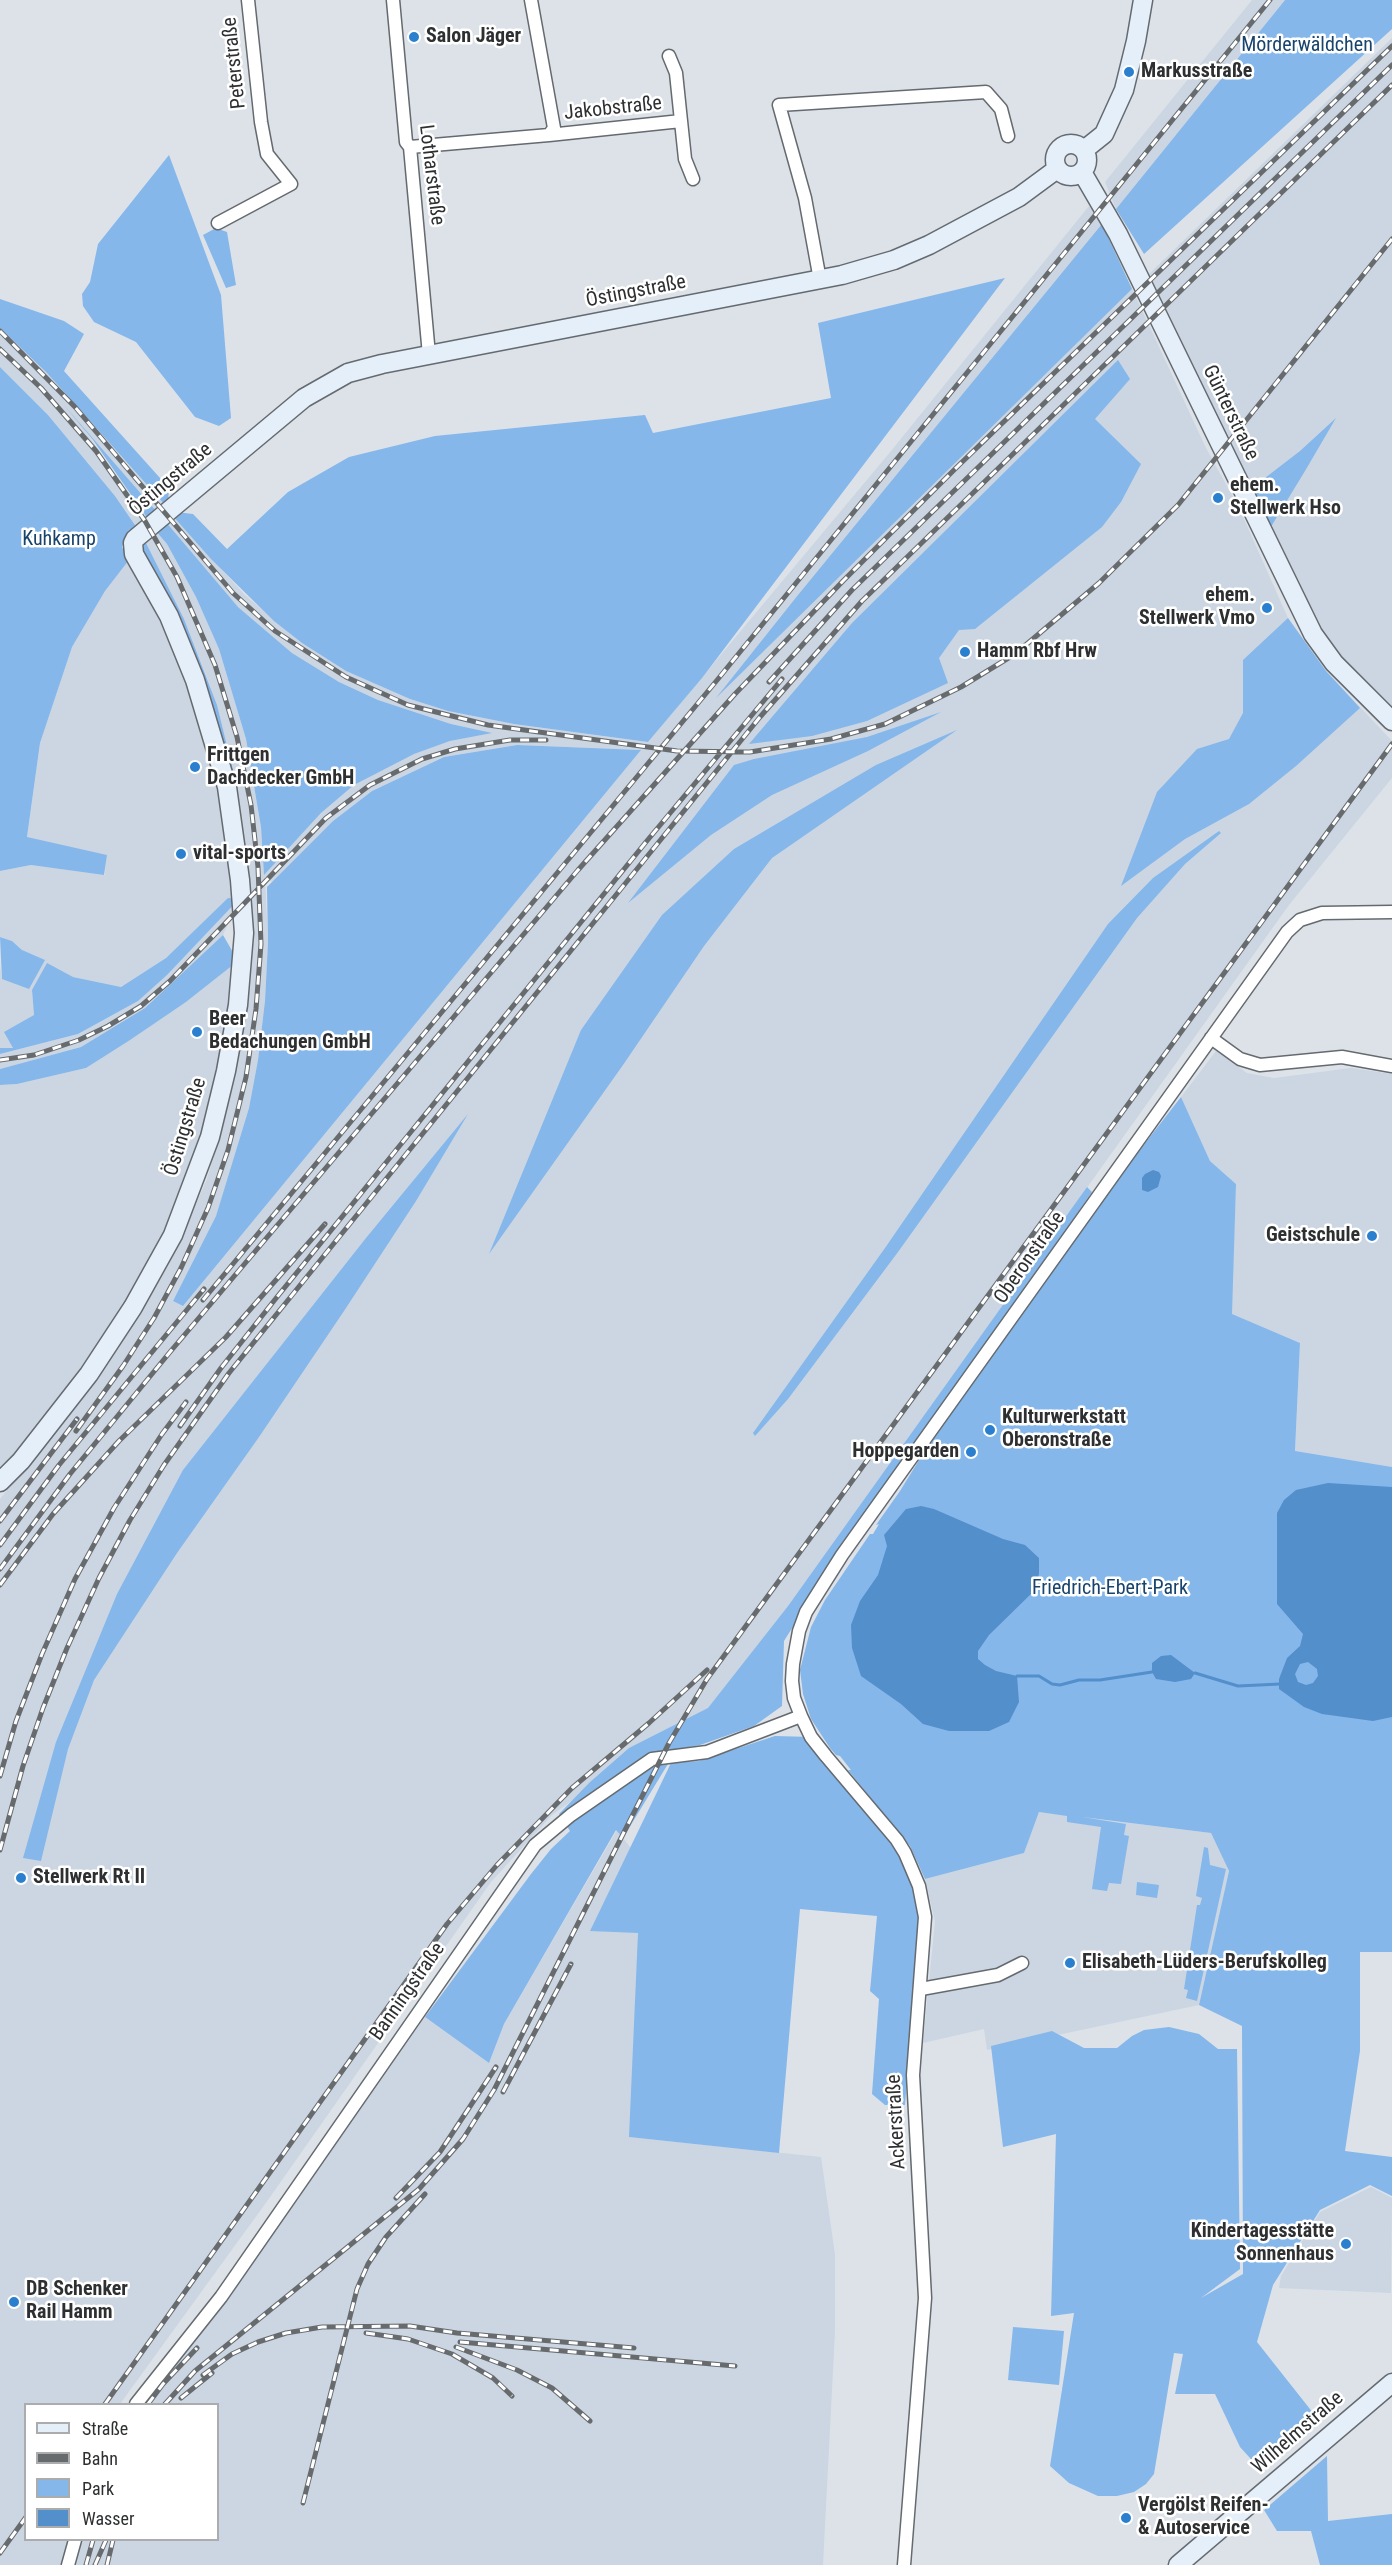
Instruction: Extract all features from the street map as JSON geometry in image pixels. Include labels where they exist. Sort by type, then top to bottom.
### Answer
[{"type":"street","name":"Peterstraße","points":[[218,223],[291,184],[267,154],[261,122],[248,0]]},
{"type":"street","name":"Lotharstraße","points":[[393,0],[406,142],[410,147],[429,355]]},
{"type":"street","points":[[531,0],[554,128],[549,135]]},
{"type":"street","points":[[1084,150],[1104,134],[1124,90],[1137,41],[1143,0]]},
{"type":"street","name":"Jakobstraße","points":[[669,56],[676,73],[685,159],[693,179]]},
{"type":"street","points":[[820,280],[806,200],[779,105],[986,92],[1001,109],[1008,136]]},
{"type":"street","name":"Jakobstraße","points":[[410,147],[681,121]]},
{"type":"street","points":[[1075,144],[1084,150],[1088,159],[1083,172],[1069,176],[1057,169],[1054,158],[1059,148],[1075,144]]},
{"type":"street","name":"Östingstraße","points":[[0,1482],[28,1452],[89,1374],[133,1307],[164,1254],[210,1137],[226,1071],[238,1005],[244,933],[241,888],[226,787],[208,720],[187,658],[165,608],[134,554],[133,543],[287,412],[337,378],[365,368],[429,355],[820,280],[894,260],[928,245],[1019,197],[1057,169]]},
{"type":"street","name":"Günterstraße","points":[[1083,172],[1122,242],[1313,634],[1334,663],[1392,721]]},
{"type":"street","name":"Oberonstraße","points":[[801,1716],[794,1698],[793,1664],[799,1631],[812,1603],[886,1494],[1287,932],[1300,920],[1322,913],[1392,912]]},
{"type":"street","points":[[1211,1038],[1240,1059],[1260,1065],[1350,1057],[1392,1066]]},
{"type":"street","name":"Ackerstraße","points":[[801,1716],[811,1737],[897,1840],[920,1886],[925,1917],[913,2075],[925,2298],[904,2565]]},
{"type":"street","name":"Banningstraße","points":[[137,2403],[221,2297],[535,1845],[571,1815],[652,1759],[707,1752],[801,1716]]},
{"type":"street","points":[[921,1989],[934,1989],[998,1975],[1022,1963]]},
{"type":"street","name":"Wilhelmstraße","points":[[1178,2565],[1392,2383]]},
{"type":"street","points":[[68,2565],[75,2541]]},
{"type":"shaded area","points":[[1252,0],[1285,0],[1116,209],[1105,182]]},
{"type":"shaded area","points":[[1392,38],[1392,709],[1343,659],[1317,624],[1269,530],[1252,488],[1149,274]]},
{"type":"shaded area","points":[[1089,206],[1102,224],[1205,446],[1239,508],[1288,618],[1326,671],[1392,741],[1392,778],[1289,905],[788,1606],[680,1745],[659,1738],[552,1815],[491,1882],[268,2200],[121,2403],[24,2403],[24,2541],[69,2541],[63,2565],[0,2565],[0,1499],[94,1383],[168,1266],[207,1179],[236,1076],[247,1008],[249,915],[246,849],[234,774],[217,705],[204,670],[184,619],[144,539],[155,530],[167,544],[196,597],[219,649],[246,739],[261,827],[264,874],[321,813],[354,785],[413,754],[450,741],[490,733],[451,724],[378,700],[339,682],[292,653],[238,607],[209,576],[165,521],[172,515],[245,595],[302,643],[346,671],[410,699],[448,711],[514,724],[648,742],[891,451]],"holes":[[[517,745],[641,750],[183,1306],[173,1301],[216,1216],[249,1108],[258,1060],[265,1001],[268,942],[265,876],[272,882],[333,821],[372,791],[444,757]]]},
{"type":"shaded area","points":[[0,328],[47,373],[165,505],[157,512],[81,425],[148,519],[137,528],[115,496],[48,415],[0,367]]},
{"type":"shaded area","points":[[129,560],[149,587],[209,722],[239,899],[223,935],[145,1008],[81,1047],[0,1069],[0,1054],[78,1034],[138,1001],[228,899],[166,958],[121,987],[73,977],[32,990],[34,1015],[14,1048],[0,1048],[0,966],[2,979],[22,950],[12,941],[0,937],[0,871],[31,865],[105,875],[106,855],[27,838],[40,743],[72,647],[105,591]]},
{"type":"shaded area","points":[[238,961],[197,1180],[136,1302],[0,1480],[0,1085],[17,1084],[86,1068],[186,1002]]},
{"type":"shaded area","points":[[1216,1051],[1247,1073],[1274,1078],[1351,1068],[1392,1074],[1392,1467],[1295,1452],[1300,1343],[1231,1314],[1236,1184],[1210,1161],[1181,1097]]},
{"type":"shaded area","name":"Elisabeth-Lüders-Berufskolleg","points":[[1039,1812],[1211,1833],[1229,1871],[1199,2005],[987,2050],[984,2029],[923,2043],[935,1921],[925,1879],[1024,1853]]},
{"type":"shaded area","points":[[617,1830],[662,1889],[629,2137],[821,2157],[835,2255],[835,2331],[823,2565],[74,2565],[83,2541],[219,2541],[219,2403],[146,2403],[228,2299],[425,2017],[489,2063],[504,2024]]},
{"type":"shaded area","name":"Kindertagesstätte Sonnenhaus","points":[[1371,2187],[1392,2198],[1391,2293],[1279,2288],[1281,2276],[1320,2212]]},
{"type":"green space","name":"Mörderwäldchen","points":[[1285,0],[1392,0],[1392,29],[1144,254],[1116,209]]},
{"type":"green space","points":[[169,155],[221,295],[231,418],[219,426],[195,417],[136,342],[94,322],[83,306],[82,294],[90,282],[98,244]]},
{"type":"green space","points":[[1102,224],[1132,289],[716,698],[798,595]]},
{"type":"green space","points":[[216,228],[227,232],[236,285],[226,288],[203,235]]},
{"type":"green space","points":[[1005,278],[702,678],[648,742],[514,724],[448,711],[410,699],[346,671],[302,643],[274,621],[211,559],[172,515],[176,512],[193,514],[227,549],[288,492],[349,457],[435,436],[645,415],[653,433],[831,398],[818,323]]},
{"type":"green space","points":[[0,299],[64,321],[84,334],[64,371],[169,488],[168,503],[165,505],[47,373],[0,328]]},
{"type":"green space","points":[[1118,360],[1130,379],[1095,419],[1141,464],[1121,502],[1102,527],[975,629],[959,630],[939,658],[948,683],[867,721],[812,736],[749,744],[852,623]]},
{"type":"green space","name":"Kuhkamp","points":[[0,367],[48,415],[115,496],[137,528],[129,530],[122,547],[129,560],[105,591],[72,647],[40,743],[27,837],[107,855],[104,875],[31,865],[0,871]]},
{"type":"green space","points":[[63,404],[157,512],[148,519],[93,440]]},
{"type":"green space","points":[[1336,418],[1269,530],[1252,488],[1300,451]]},
{"type":"green space","points":[[165,521],[238,607],[292,653],[339,682],[378,700],[451,724],[492,733],[450,741],[414,754],[354,785],[321,813],[264,875],[261,827],[246,739],[219,649],[196,597],[167,544],[155,530]]},
{"type":"green space","points":[[144,539],[184,619],[217,705],[234,774],[246,849],[249,890],[235,807],[143,553]]},
{"type":"green space","points":[[1288,618],[1326,671],[1360,708],[1296,766],[1249,804],[1185,839],[1121,886],[1157,792],[1197,749],[1229,739],[1243,713],[1243,660]]},
{"type":"green space","points":[[941,712],[868,751],[772,795],[711,835],[628,903],[734,765],[867,737]]},
{"type":"green space","points":[[957,730],[772,858],[704,946],[489,1254],[581,1030],[662,915],[734,849],[876,765]]},
{"type":"green space","points":[[517,745],[641,750],[183,1306],[173,1301],[216,1216],[249,1108],[258,1060],[265,1001],[268,942],[267,887],[333,821],[372,791],[444,757]]},
{"type":"green space","points":[[1219,831],[1221,833],[1185,864],[1137,918],[898,1252],[788,1399],[755,1436],[753,1433],[885,1248],[1108,924],[1153,878]]},
{"type":"green space","points":[[228,898],[239,899],[167,975],[138,1001],[78,1034],[0,1054],[0,1048],[13,1048],[4,1032],[34,1015],[32,990],[47,963],[73,977],[121,987],[166,958]]},
{"type":"green space","points":[[223,935],[238,961],[186,1002],[130,1040],[86,1068],[17,1084],[0,1085],[0,1069],[81,1047],[145,1008]]},
{"type":"green space","points":[[0,937],[12,941],[22,950],[45,960],[29,989],[2,979]]},
{"type":"green space","name":"Friedrich-Ebert-Park","points":[[1181,1097],[1210,1161],[1236,1184],[1232,1314],[1300,1343],[1295,1451],[1392,1467],[1392,1952],[1360,1952],[1360,2051],[1345,2151],[1392,2157],[1392,2196],[1370,2185],[1320,2210],[1273,2285],[1257,2342],[1321,2423],[1307,2429],[1260,2469],[1240,2447],[1215,2394],[1175,2394],[1183,2354],[1174,2353],[1154,2474],[1146,2484],[1134,2492],[1117,2496],[1098,2496],[1069,2483],[1050,2466],[1074,2313],[1051,2316],[1056,2134],[1003,2147],[991,2046],[1052,2031],[1084,2048],[1117,2048],[1144,2030],[1169,2027],[1199,2034],[1218,2049],[1237,2049],[1240,2269],[1201,2298],[1243,2274],[1242,2026],[1199,2005],[1229,1871],[1211,1833],[1082,1817],[1126,1824],[1124,1835],[1129,1836],[1121,1884],[1109,1883],[1107,1891],[1092,1889],[1101,1827],[1067,1822],[1067,1816],[1039,1812],[1024,1853],[925,1879],[910,1846],[848,1770],[851,1770],[840,1756],[830,1748],[811,1719],[803,1694],[800,1670],[811,1627],[825,1600],[870,1534],[873,1534],[879,1524],[876,1525],[900,1491],[998,1332]]},
{"type":"green space","points":[[468,1114],[416,1201],[344,1311],[177,1553],[94,1680],[68,1749],[41,1861],[23,1858],[56,1742],[117,1594],[183,1470],[366,1238]]},
{"type":"green space","points":[[1087,1187],[1092,1192],[920,1443],[819,1585],[784,1641],[782,1706],[754,1726],[700,1745],[677,1749],[623,1838],[616,1830],[504,2024],[489,2063],[425,2017],[531,1874],[551,1849],[570,1831],[559,1814],[589,1783],[629,1748],[708,1708],[788,1606]]},
{"type":"green space","points":[[775,1736],[811,1737],[882,1823],[919,1886],[918,1946],[905,2105],[885,2105],[872,2094],[879,1999],[870,1991],[877,1916],[800,1909],[779,2153],[629,2137],[638,1933],[590,1931],[671,1763],[699,1761]]},
{"type":"green space","points":[[1204,1847],[1208,1848],[1210,1865],[1226,1869],[1197,2001],[1186,1998],[1188,1990],[1184,1989],[1197,1905],[1200,1905],[1202,1898],[1196,1896]]},
{"type":"green space","points":[[1137,1882],[1159,1885],[1157,1898],[1136,1895]]},
{"type":"green space","points":[[1013,2327],[1064,2331],[1059,2385],[1008,2380]]},
{"type":"green space","points":[[1327,2456],[1328,2521],[1392,2514],[1392,2565],[1320,2565],[1311,2531],[1277,2531],[1264,2510]]},
{"type":"water","points":[[1153,1170],[1159,1172],[1161,1176],[1158,1187],[1148,1192],[1142,1190],[1142,1178]]},
{"type":"water","points":[[1328,1483],[1392,1487],[1392,1717],[1373,1721],[1322,1714],[1304,1707],[1279,1689],[1279,1679],[1287,1658],[1300,1646],[1303,1634],[1277,1604],[1277,1513],[1284,1500],[1296,1490]],"holes":[[[1308,1662],[1317,1669],[1318,1676],[1313,1683],[1306,1685],[1298,1682],[1295,1674],[1300,1664]]]},
{"type":"water","points":[[921,1506],[934,1509],[1003,1539],[1025,1545],[1039,1558],[1039,1574],[1034,1591],[989,1635],[978,1651],[978,1659],[985,1665],[996,1671],[1017,1676],[1019,1702],[1009,1722],[989,1731],[949,1731],[923,1724],[901,1704],[861,1676],[852,1648],[851,1625],[860,1601],[878,1575],[887,1546],[884,1535],[906,1509]]},
{"type":"water","points":[[1171,1655],[1195,1673],[1191,1679],[1175,1682],[1156,1679],[1152,1672],[1152,1663],[1161,1656]]},
{"type":"waterway","points":[[1017,1676],[1039,1676],[1052,1684],[1060,1685],[1079,1680],[1100,1680],[1152,1672]]},
{"type":"waterway","points":[[1195,1673],[1238,1686],[1280,1684]]},
{"type":"railway","points":[[203,1300],[718,679],[1270,0]]},
{"type":"railway","points":[[0,1569],[70,1474],[170,1352],[578,870],[735,694],[957,467],[1392,46]]},
{"type":"railway","points":[[769,682],[852,590],[1392,65]]},
{"type":"railway","points":[[0,1850],[23,1766],[43,1708],[99,1578],[130,1520],[164,1465],[229,1373],[760,717],[862,601],[1392,85]]},
{"type":"railway","points":[[0,331],[75,407],[233,593],[275,631],[346,677],[408,705],[488,725],[677,751],[750,752],[831,739],[885,724],[961,687],[1015,654],[1099,583],[1178,505],[1392,239]]},
{"type":"railway","points":[[0,349],[41,388],[96,451],[145,521],[177,577],[215,665],[237,737],[251,805],[258,867],[261,944],[256,1009],[246,1077],[228,1150],[208,1208],[181,1268],[154,1318],[76,1431]]},
{"type":"railway","points":[[180,1426],[221,1368],[277,1297],[646,842],[782,679]]},
{"type":"railway","points":[[0,1060],[34,1055],[79,1040],[141,1006],[170,981],[326,818],[370,785],[422,759],[455,749],[510,740],[546,740]]},
{"type":"railway","points":[[166,2403],[195,2371],[419,2189],[463,2139],[494,2090],[669,1743],[707,1679],[1392,744]]},
{"type":"railway","points":[[0,1585],[53,1514],[119,1441],[226,1337],[325,1224]]},
{"type":"railway","points":[[0,1545],[59,1465],[204,1289]]},
{"type":"railway","points":[[0,1776],[16,1721],[75,1579],[114,1508],[162,1434],[186,1402]]},
{"type":"railway","points":[[0,1521],[77,1419]]},
{"type":"railway","points":[[106,2403],[447,1924],[497,1865],[572,1788],[707,1670]]},
{"type":"railway","points":[[503,2092],[571,1964]]},
{"type":"railway","points":[[396,2198],[440,2152],[496,2067]]},
{"type":"railway","points":[[303,2503],[357,2289],[368,2264],[386,2237],[425,2194]]},
{"type":"railway","points":[[203,2375],[232,2354],[258,2342],[286,2333],[322,2327],[410,2326],[457,2333],[634,2348]]},
{"type":"railway","points":[[366,2333],[408,2339],[452,2354],[493,2378],[512,2396]]},
{"type":"railway","points":[[460,2342],[735,2366]]},
{"type":"railway","points":[[456,2347],[517,2370],[552,2388],[590,2421]]},
{"type":"railway","points":[[149,2403],[163,2384],[197,2348]]},
{"type":"railway","points":[[181,2398],[212,2373]]},
{"type":"railway","points":[[0,2553],[24,2520]]},
{"type":"railway","points":[[86,2565],[93,2541]]},
{"type":"railway","points":[[95,2565],[106,2541]]},
{"type":"railway","points":[[107,2565],[113,2541]]},
{"type":"place","name":"Salon Jäger","points":[[414,37]]},
{"type":"place","name":"Markusstraße","points":[[1129,72]]},
{"type":"place","name":"ehem. Stellwerk Hso","points":[[1218,498]]},
{"type":"place","name":"ehem. Stellwerk Vmo","points":[[1267,608]]},
{"type":"place","name":"Hamm Rbf Hrw","points":[[965,652]]},
{"type":"place","name":"Frittgen Dachdecker GmbH","points":[[195,767]]},
{"type":"place","name":"vital-sports","points":[[181,854]]},
{"type":"place","name":"Beer Bedachungen GmbH","points":[[197,1032]]},
{"type":"place","name":"Geistschule","points":[[1372,1236]]},
{"type":"place","name":"Kulturwerkstatt Oberonstraße","points":[[990,1430]]},
{"type":"place","name":"Hoppegarden","points":[[971,1452]]},
{"type":"place","name":"Stellwerk Rt II","points":[[21,1878]]},
{"type":"place","name":"Elisabeth-Lüders-Berufskolleg","points":[[1070,1963]]},
{"type":"place","name":"Kindertagesstätte Sonnenhaus","points":[[1346,2244]]},
{"type":"place","name":"DB Schenker Rail Hamm","points":[[14,2302]]},
{"type":"place","name":"Vergölst Reifen- & Autoservice","points":[[1126,2518]]}]
